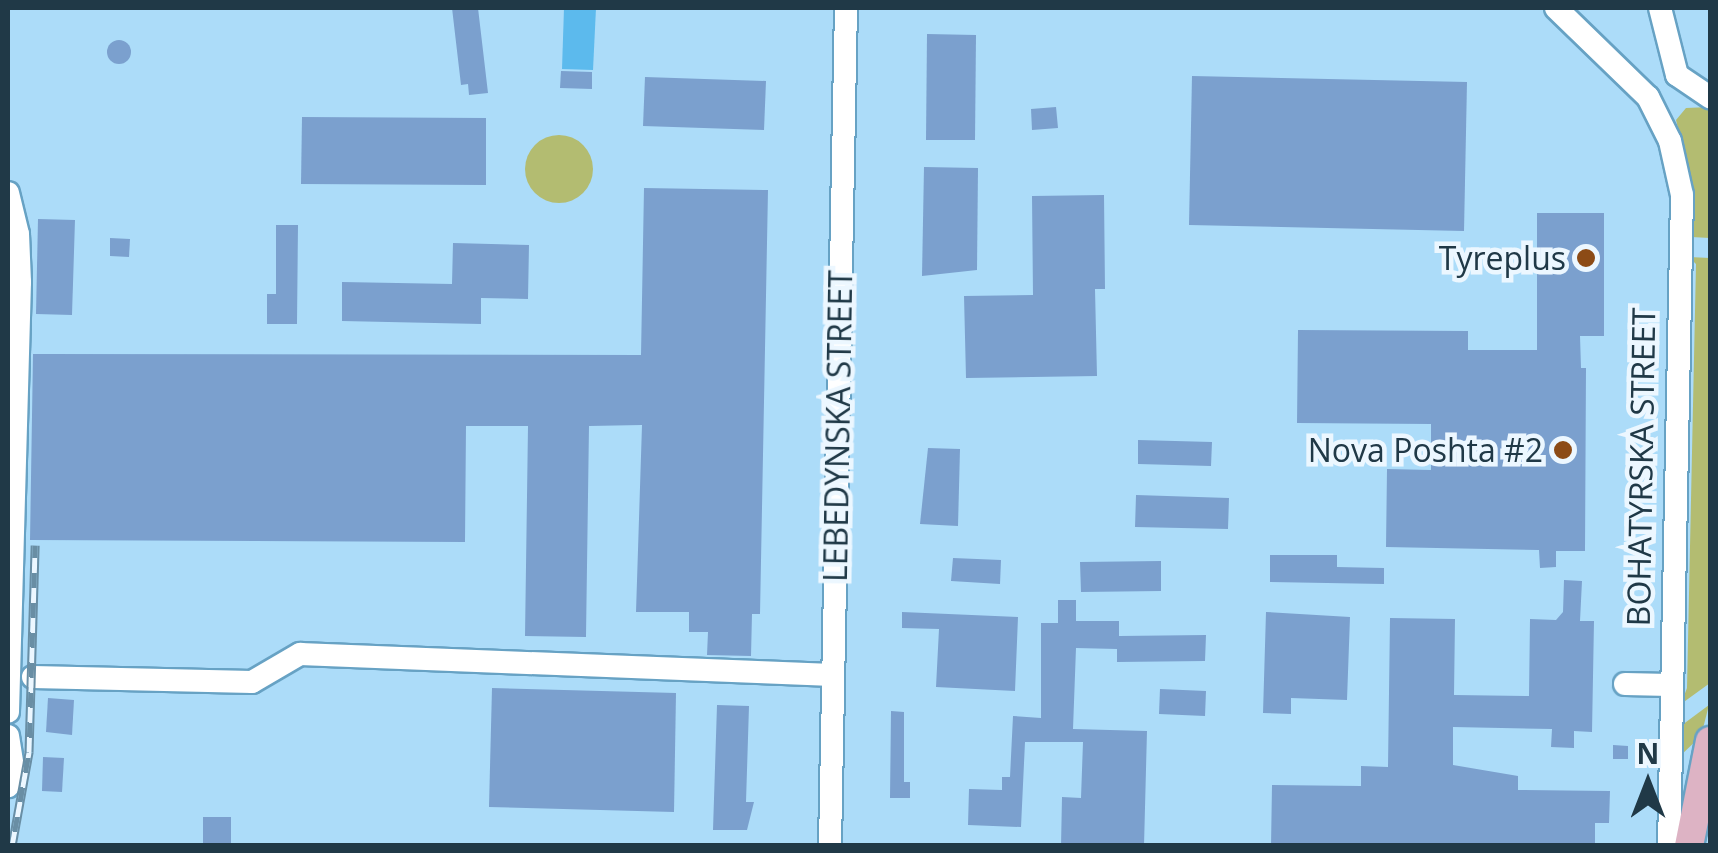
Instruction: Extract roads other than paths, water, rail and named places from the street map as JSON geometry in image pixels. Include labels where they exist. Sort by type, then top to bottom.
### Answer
[{"type":"main road","points":[[1689,846],[1710,740]]},
{"type":"street","name":"LEBEDYNSKA STREET","points":[[830,846],[846,8]]},
{"type":"street","name":"BOHATYRSKA STREET","points":[[1556,8],[1648,97],[1670,141],[1682,195],[1668,846]]},
{"type":"street","points":[[1660,8],[1678,76],[1710,98]]},
{"type":"street","points":[[1648,97],[1710,98]]},
{"type":"street","points":[[8,194],[18,234],[20,282],[8,712]]},
{"type":"street","points":[[33,677],[252,682],[300,654],[834,676]]},
{"type":"street","points":[[1625,684],[1670,685]]},
{"type":"street","points":[[8,736],[13,769],[8,786]]},
{"type":"water","points":[[564,8],[596,8],[593,70],[562,69]]},
{"type":"railway","points":[[12,846],[29,752],[35,545]]},
{"type":"place","name":"Tyreplus","points":[[1586,258]]},
{"type":"place","name":"Nova Poshta #2","points":[[1563,450]]}]
